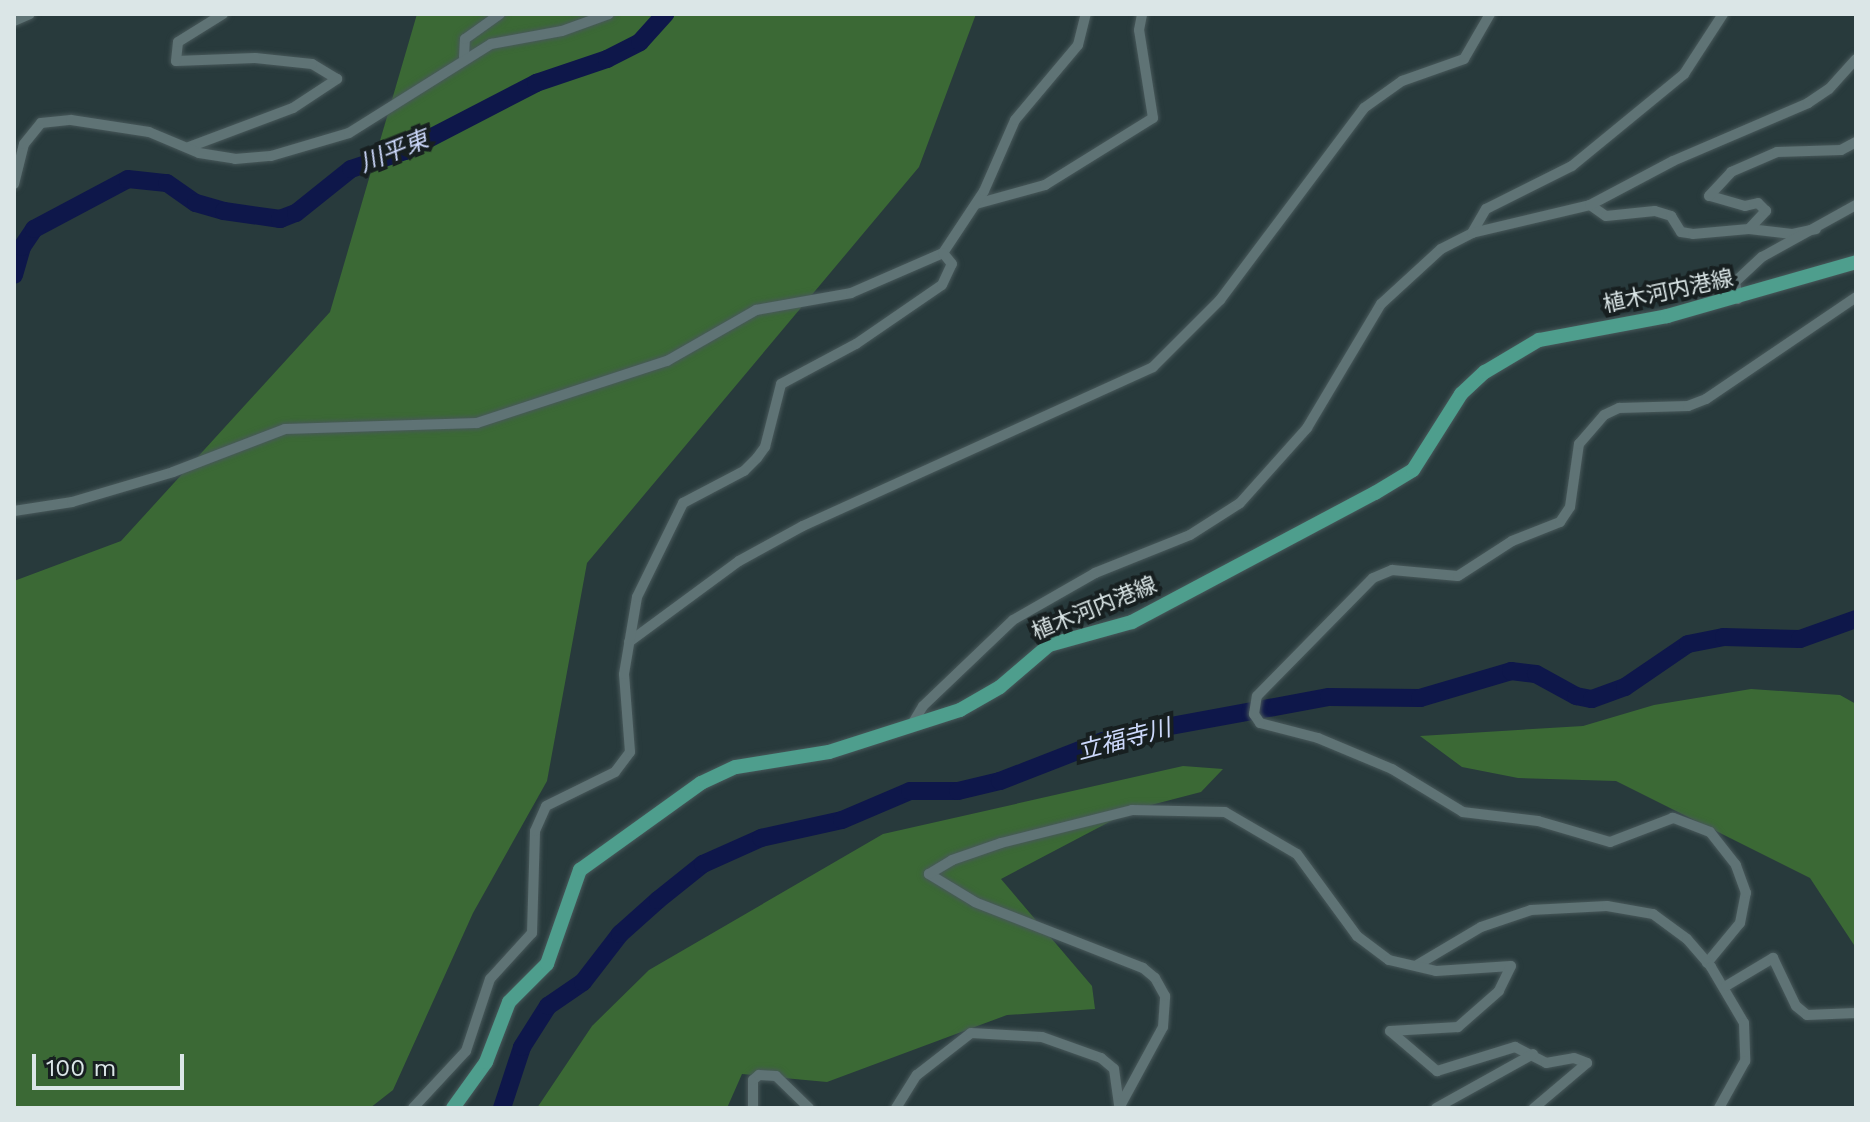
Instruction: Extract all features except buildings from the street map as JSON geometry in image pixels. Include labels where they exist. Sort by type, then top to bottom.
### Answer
[{"type":"main road","name":"植木河内港線","points":[[453,1108],[486,1062],[509,1002],[547,964],[563,927],[570,886],[580,870],[701,783],[736,767],[829,752],[960,710],[1000,687],[1049,645],[1132,622],[1413,470],[1461,394],[1485,372],[1539,340],[1738,299],[1856,262]]},
{"type":"street","points":[[14,21],[30,14]]},
{"type":"street","points":[[189,147],[293,108],[337,79],[312,64],[269,59],[176,61],[178,42],[223,14]]},
{"type":"street","points":[[464,57],[465,39],[500,14]]},
{"type":"street","points":[[14,184],[28,137],[52,120],[149,132],[235,159],[315,147],[385,113],[464,57],[491,44],[562,31],[609,14]]},
{"type":"street","points":[[14,511],[72,502],[173,472],[285,429],[477,423],[667,361],[756,310],[851,293],[943,253],[976,204],[1015,120],[1078,45],[1086,14]]},
{"type":"street","points":[[976,204],[1045,185],[1153,118],[1139,30],[1142,14]]},
{"type":"street","points":[[629,642],[739,561],[803,526],[1153,367],[1220,300],[1364,108],[1402,81],[1464,59],[1490,14]]},
{"type":"street","points":[[1472,233],[1486,209],[1572,166],[1684,74],[1723,14]]},
{"type":"street","points":[[911,726],[923,706],[1013,620],[1095,573],[1190,535],[1240,503],[1307,428],[1381,304],[1441,249],[1472,233],[1590,205],[1673,161],[1808,103],[1829,89],[1856,59]]},
{"type":"street","points":[[1749,229],[1766,211],[1758,203],[1745,206],[1709,196],[1731,172],[1777,152],[1841,150],[1856,142]]},
{"type":"street","points":[[1590,205],[1606,216],[1655,211],[1671,216],[1681,232],[1693,234],[1749,229],[1792,234],[1816,229]]},
{"type":"street","points":[[1738,299],[1735,282],[1762,257],[1856,205]]},
{"type":"street","points":[[413,1108],[466,1051],[490,979],[532,933],[535,831],[546,806],[615,772],[630,752],[623,701],[637,597],[683,503],[744,471],[757,458],[765,447],[781,384],[856,344],[942,285],[952,264],[943,253]]},
{"type":"street","points":[[1707,963],[1740,923],[1746,893],[1736,865],[1710,832],[1673,818],[1610,842],[1538,821],[1463,812],[1392,769],[1318,738],[1260,723],[1254,714],[1257,696],[1373,578],[1392,570],[1458,576],[1512,541],[1560,522],[1570,507],[1579,444],[1604,415],[1619,408],[1688,406],[1706,399],[1856,297]]},
{"type":"street","points":[[1119,1108],[1163,1027],[1165,996],[1155,978],[1143,968],[975,902],[929,874],[952,860],[1001,843],[1119,813],[1164,808],[1225,812],[1297,854],[1357,936],[1389,960],[1436,971],[1511,966],[1489,1002],[1458,1027],[1390,1031],[1437,1071],[1515,1047],[1546,1063],[1574,1058],[1587,1063],[1534,1108]]},
{"type":"street","points":[[1417,965],[1481,927],[1531,910],[1607,906],[1642,910],[1668,922],[1726,986],[1748,1039],[1745,1061],[1719,1108]]},
{"type":"street","points":[[1726,986],[1773,958],[1796,1006],[1807,1015],[1856,1013]]},
{"type":"street","points":[[896,1108],[917,1075],[971,1033],[1042,1037],[1101,1058],[1114,1069],[1119,1108]]},
{"type":"street","points":[[1436,1108],[1533,1054]]},
{"type":"street","points":[[753,1108],[753,1080],[759,1075],[776,1076],[809,1108]]},
{"type":"green space","points":[[417,14],[976,14],[919,167],[587,563],[547,781],[473,913],[393,1090],[370,1108],[14,1108],[14,581],[121,541],[330,312]]},
{"type":"green space","points":[[1751,689],[1840,695],[1856,704],[1856,948],[1810,878],[1616,781],[1518,778],[1462,767],[1420,736],[1583,726],[1654,705]]},
{"type":"green space","points":[[1183,766],[1223,769],[1201,792],[1132,810],[1001,879],[1092,986],[1095,1009],[1007,1015],[827,1082],[742,1074],[727,1108],[537,1108],[592,1026],[649,970],[883,834]]},
{"type":"waterway","name":"川平東","points":[[14,275],[22,247],[34,229],[128,179],[167,183],[196,203],[224,211],[280,219],[296,213],[351,169],[405,151],[536,83],[607,59],[640,42],[665,14]]},
{"type":"waterway","name":"立福寺川","points":[[502,1108],[522,1047],[548,1006],[583,982],[620,934],[703,864],[761,838],[842,820],[910,791],[958,791],[1000,781],[1103,741],[1149,730],[1329,697],[1420,698],[1511,671],[1536,674],[1576,696],[1592,699],[1625,687],[1688,644],[1724,637],[1800,639],[1856,619]]}]
